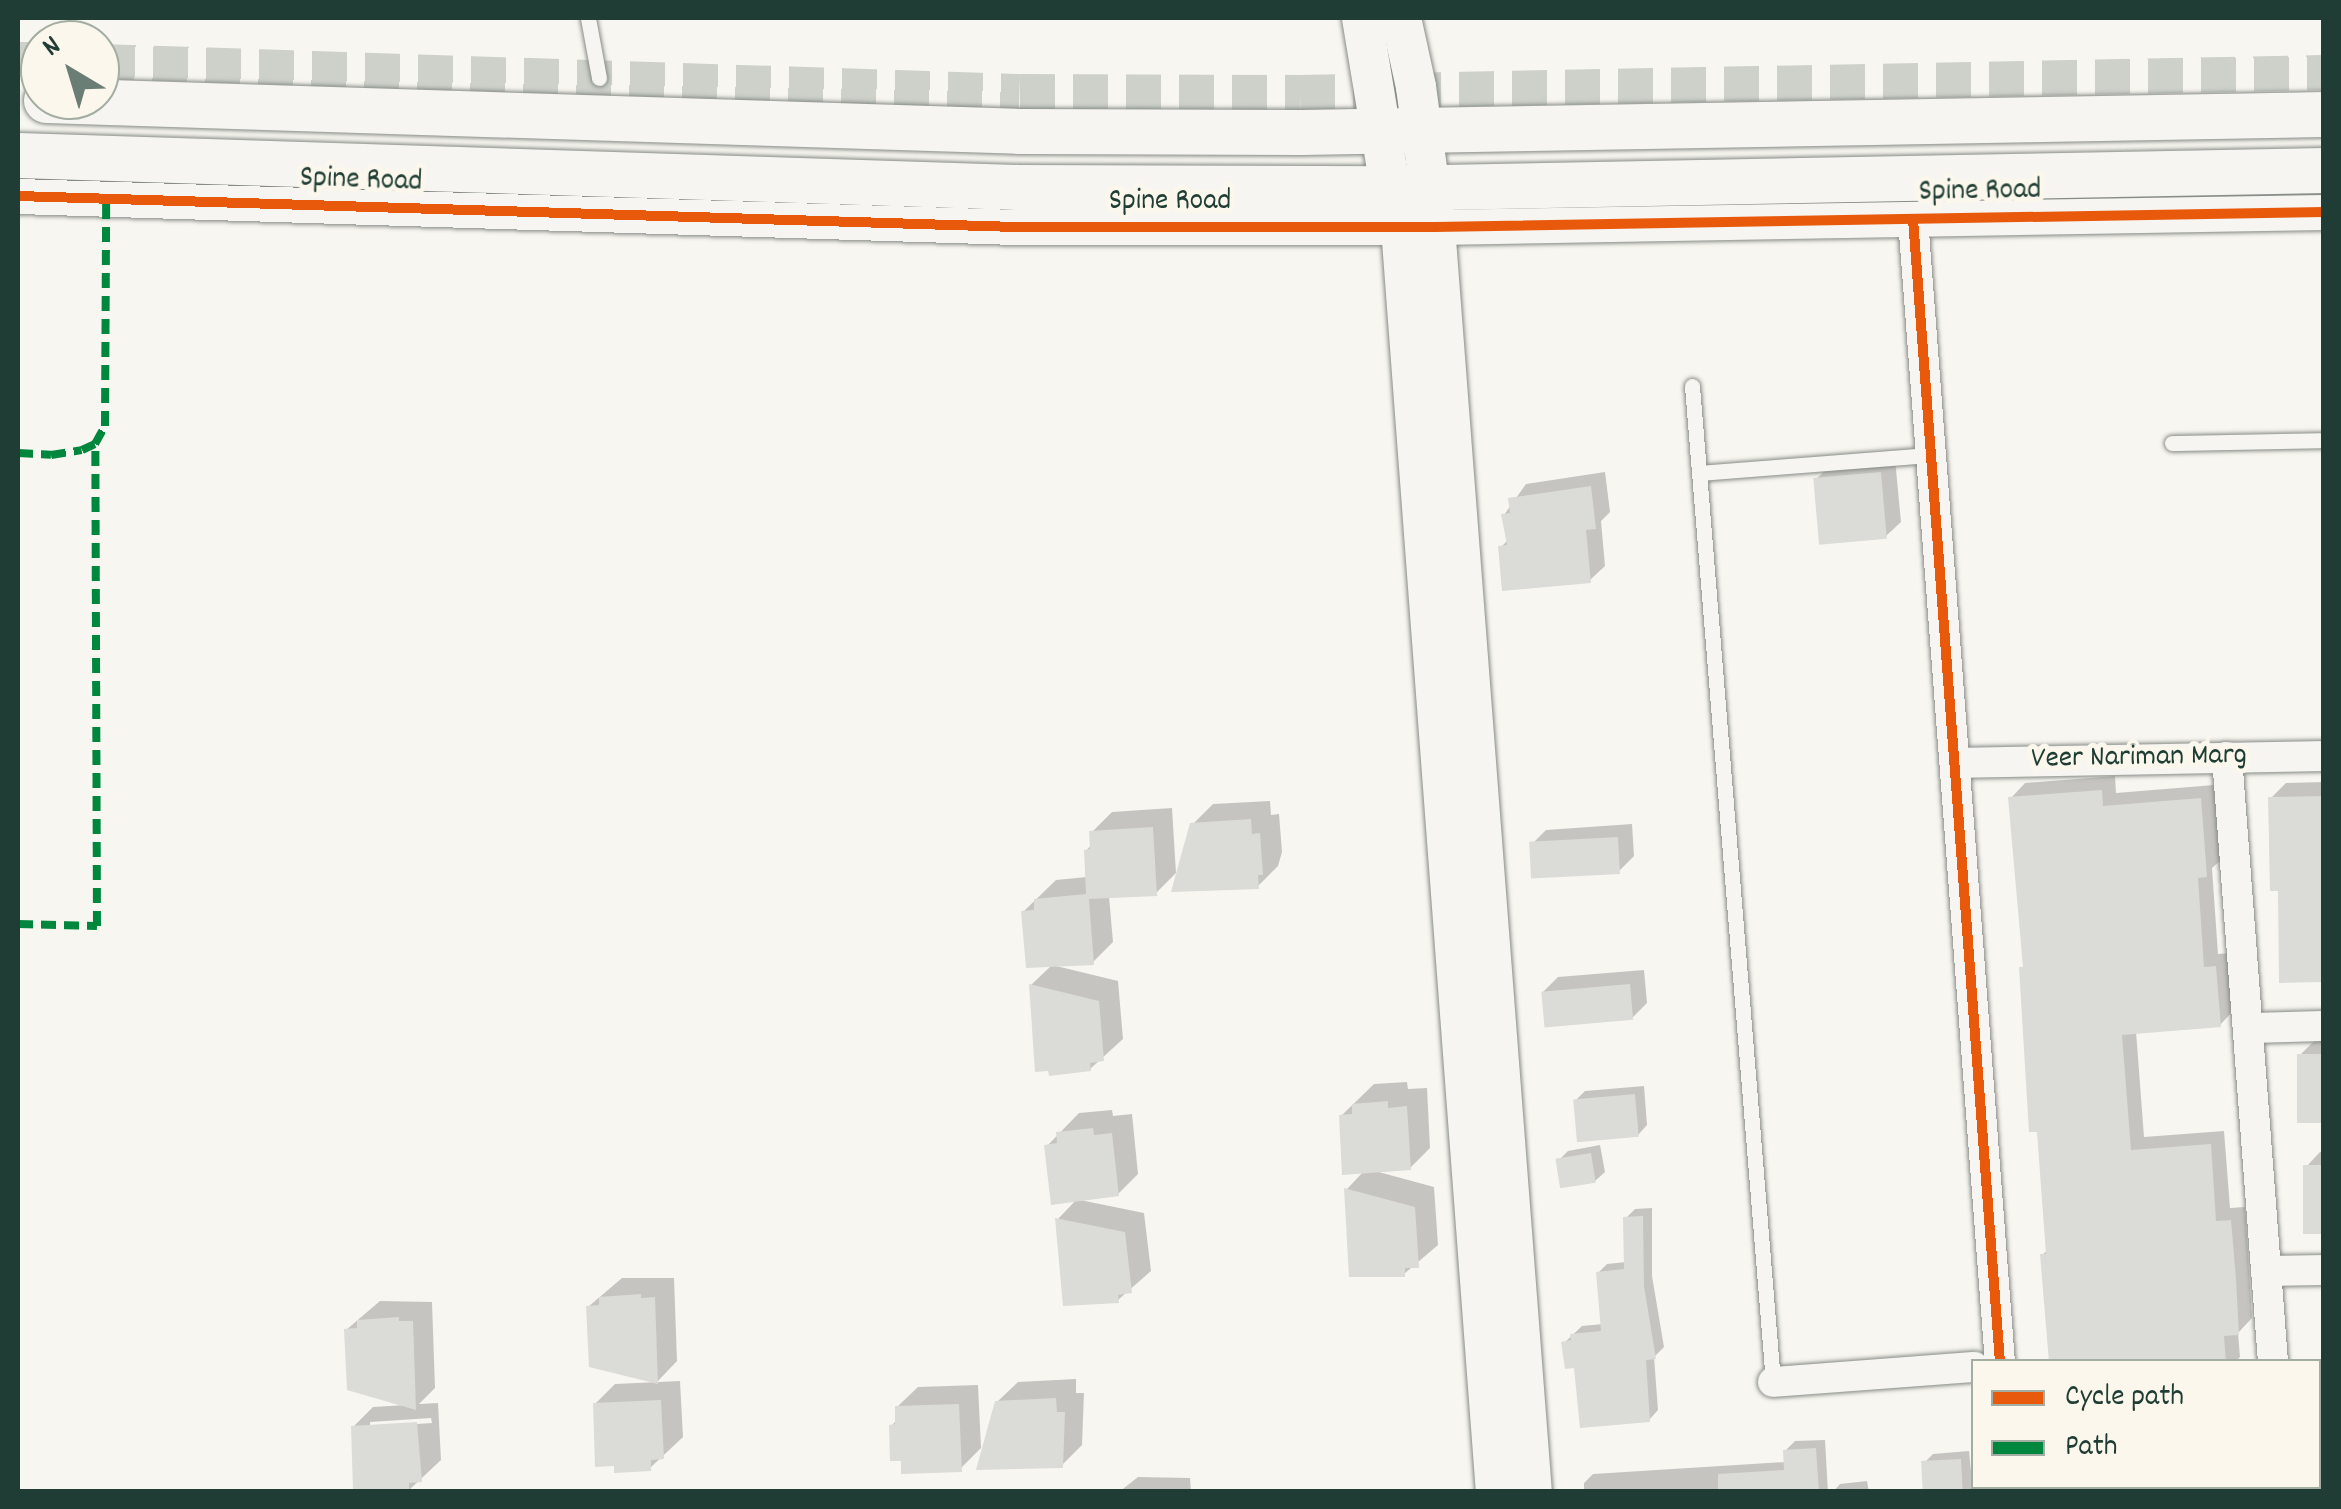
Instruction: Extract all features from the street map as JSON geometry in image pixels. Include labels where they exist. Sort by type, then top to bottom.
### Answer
[{"type":"main road","points":[[1362,18],[1402,130]]},
{"type":"main road","points":[[1401,18],[1402,130],[1414,207],[1532,1492]]},
{"type":"main road","points":[[120,102],[1019,131],[1402,130],[2324,114]]},
{"type":"main road","name":"Spine Road","points":[[18,155],[979,186],[1414,207],[2324,170]]},
{"type":"main road","points":[[1414,207],[1496,1492]]},
{"type":"street","name":"Spine Road","points":[[18,196],[1017,227],[1414,207],[1913,219],[2324,212]]},
{"type":"street","points":[[1913,219],[2000,1359]]},
{"type":"street","name":"Veer Nariman Marg","points":[[1954,763],[2324,756]]},
{"type":"street","points":[[2227,758],[2274,1359]]},
{"type":"street","points":[[2251,1028],[2324,1026]]},
{"type":"street","points":[[2268,1271],[2324,1270]]},
{"type":"street","points":[[1773,1382],[1971,1367]]},
{"type":"lane","points":[[588,18],[598,78]]},
{"type":"lane","points":[[1692,386],[1773,1382]]},
{"type":"lane","points":[[2172,443],[2324,440]]},
{"type":"lane","points":[[1700,473],[1931,455]]},
{"type":"building","points":[[1881,472],[1887,539],[1819,545],[1813,478]]},
{"type":"building","points":[[1591,486],[1596,529],[1586,530],[1591,583],[1502,591],[1498,546],[1507,545],[1501,514],[1510,513],[1508,498]]},
{"type":"building","points":[[2102,790],[2103,806],[2201,798],[2207,877],[2198,878],[2204,967],[2216,966],[2221,1027],[2122,1035],[2131,1150],[2211,1144],[2216,1221],[2231,1220],[2236,1279],[2239,1335],[2224,1336],[2226,1359],[2049,1359],[2040,1254],[2046,1254],[2037,1132],[2029,1132],[2019,967],[2023,967],[2008,797]]},
{"type":"building","points":[[2324,796],[2324,982],[2279,983],[2278,891],[2270,891],[2268,797]]},
{"type":"building","points":[[1251,819],[1252,834],[1260,833],[1263,875],[1258,875],[1259,889],[1171,892],[1190,823]]},
{"type":"building","points":[[1153,827],[1157,896],[1089,899],[1094,965],[1026,968],[1021,911],[1034,910],[1034,899],[1086,894],[1084,850],[1090,849],[1089,831]]},
{"type":"building","points":[[1618,837],[1620,874],[1531,879],[1529,842]]},
{"type":"building","points":[[1029,984],[1099,1001],[1104,1061],[1090,1063],[1091,1071],[1049,1076],[1048,1071],[1035,1072]]},
{"type":"building","points":[[1630,984],[1633,1020],[1544,1028],[1541,992]]},
{"type":"building","points":[[2297,1054],[2324,1054],[2324,1123],[2297,1123]]},
{"type":"building","points":[[1635,1094],[1639,1137],[1577,1142],[1573,1099]]},
{"type":"building","points":[[1388,1101],[1388,1108],[1407,1106],[1411,1170],[1342,1175],[1339,1115],[1352,1114],[1352,1104]]},
{"type":"building","points":[[1093,1128],[1094,1135],[1112,1133],[1119,1196],[1051,1205],[1044,1145],[1057,1143],[1056,1132]]},
{"type":"building","points":[[1591,1153],[1596,1183],[1560,1188],[1555,1159]]},
{"type":"building","points":[[2303,1165],[2324,1165],[2324,1234],[2303,1234]]},
{"type":"building","points":[[1344,1188],[1415,1207],[1419,1268],[1405,1268],[1405,1277],[1349,1277]]},
{"type":"building","points":[[1643,1216],[1644,1286],[1656,1359],[1646,1360],[1650,1422],[1580,1428],[1574,1368],[1565,1369],[1561,1342],[1571,1340],[1570,1334],[1601,1331],[1596,1272],[1624,1269],[1623,1217]]},
{"type":"building","points":[[1055,1218],[1125,1232],[1132,1293],[1118,1295],[1119,1303],[1063,1306]]},
{"type":"building","points":[[641,1294],[641,1298],[655,1297],[658,1384],[589,1367],[586,1306],[599,1305],[599,1297]]},
{"type":"building","points":[[399,1317],[399,1321],[413,1321],[416,1410],[347,1390],[344,1329],[357,1328],[357,1320]]},
{"type":"building","points":[[1056,1398],[1057,1412],[1065,1412],[1063,1468],[976,1470],[995,1401]]},
{"type":"building","points":[[661,1400],[664,1459],[651,1460],[651,1471],[614,1473],[614,1466],[595,1467],[593,1403]]},
{"type":"building","points":[[959,1404],[962,1472],[901,1474],[901,1461],[890,1461],[889,1425],[895,1424],[895,1406]]},
{"type":"building","points":[[417,1422],[422,1482],[409,1483],[409,1492],[353,1490],[351,1426]]},
{"type":"building","points":[[1816,1448],[1819,1492],[1718,1492],[1718,1474],[1784,1470],[1783,1450]]},
{"type":"building","points":[[1961,1459],[1963,1492],[1923,1492],[1921,1461]]},
{"type":"tunnel","points":[[120,62],[1020,91],[1300,92],[2324,72]]},
{"type":"marked path","points":[[18,453],[51,455],[82,450],[95,444],[105,426],[106,199]]},
{"type":"marked path","points":[[18,924],[97,926],[95,444]]},
{"type":"cycle path","points":[[18,196],[1017,227],[1435,227],[2324,212]]},
{"type":"cycle path","points":[[1913,219],[2000,1359]]}]
